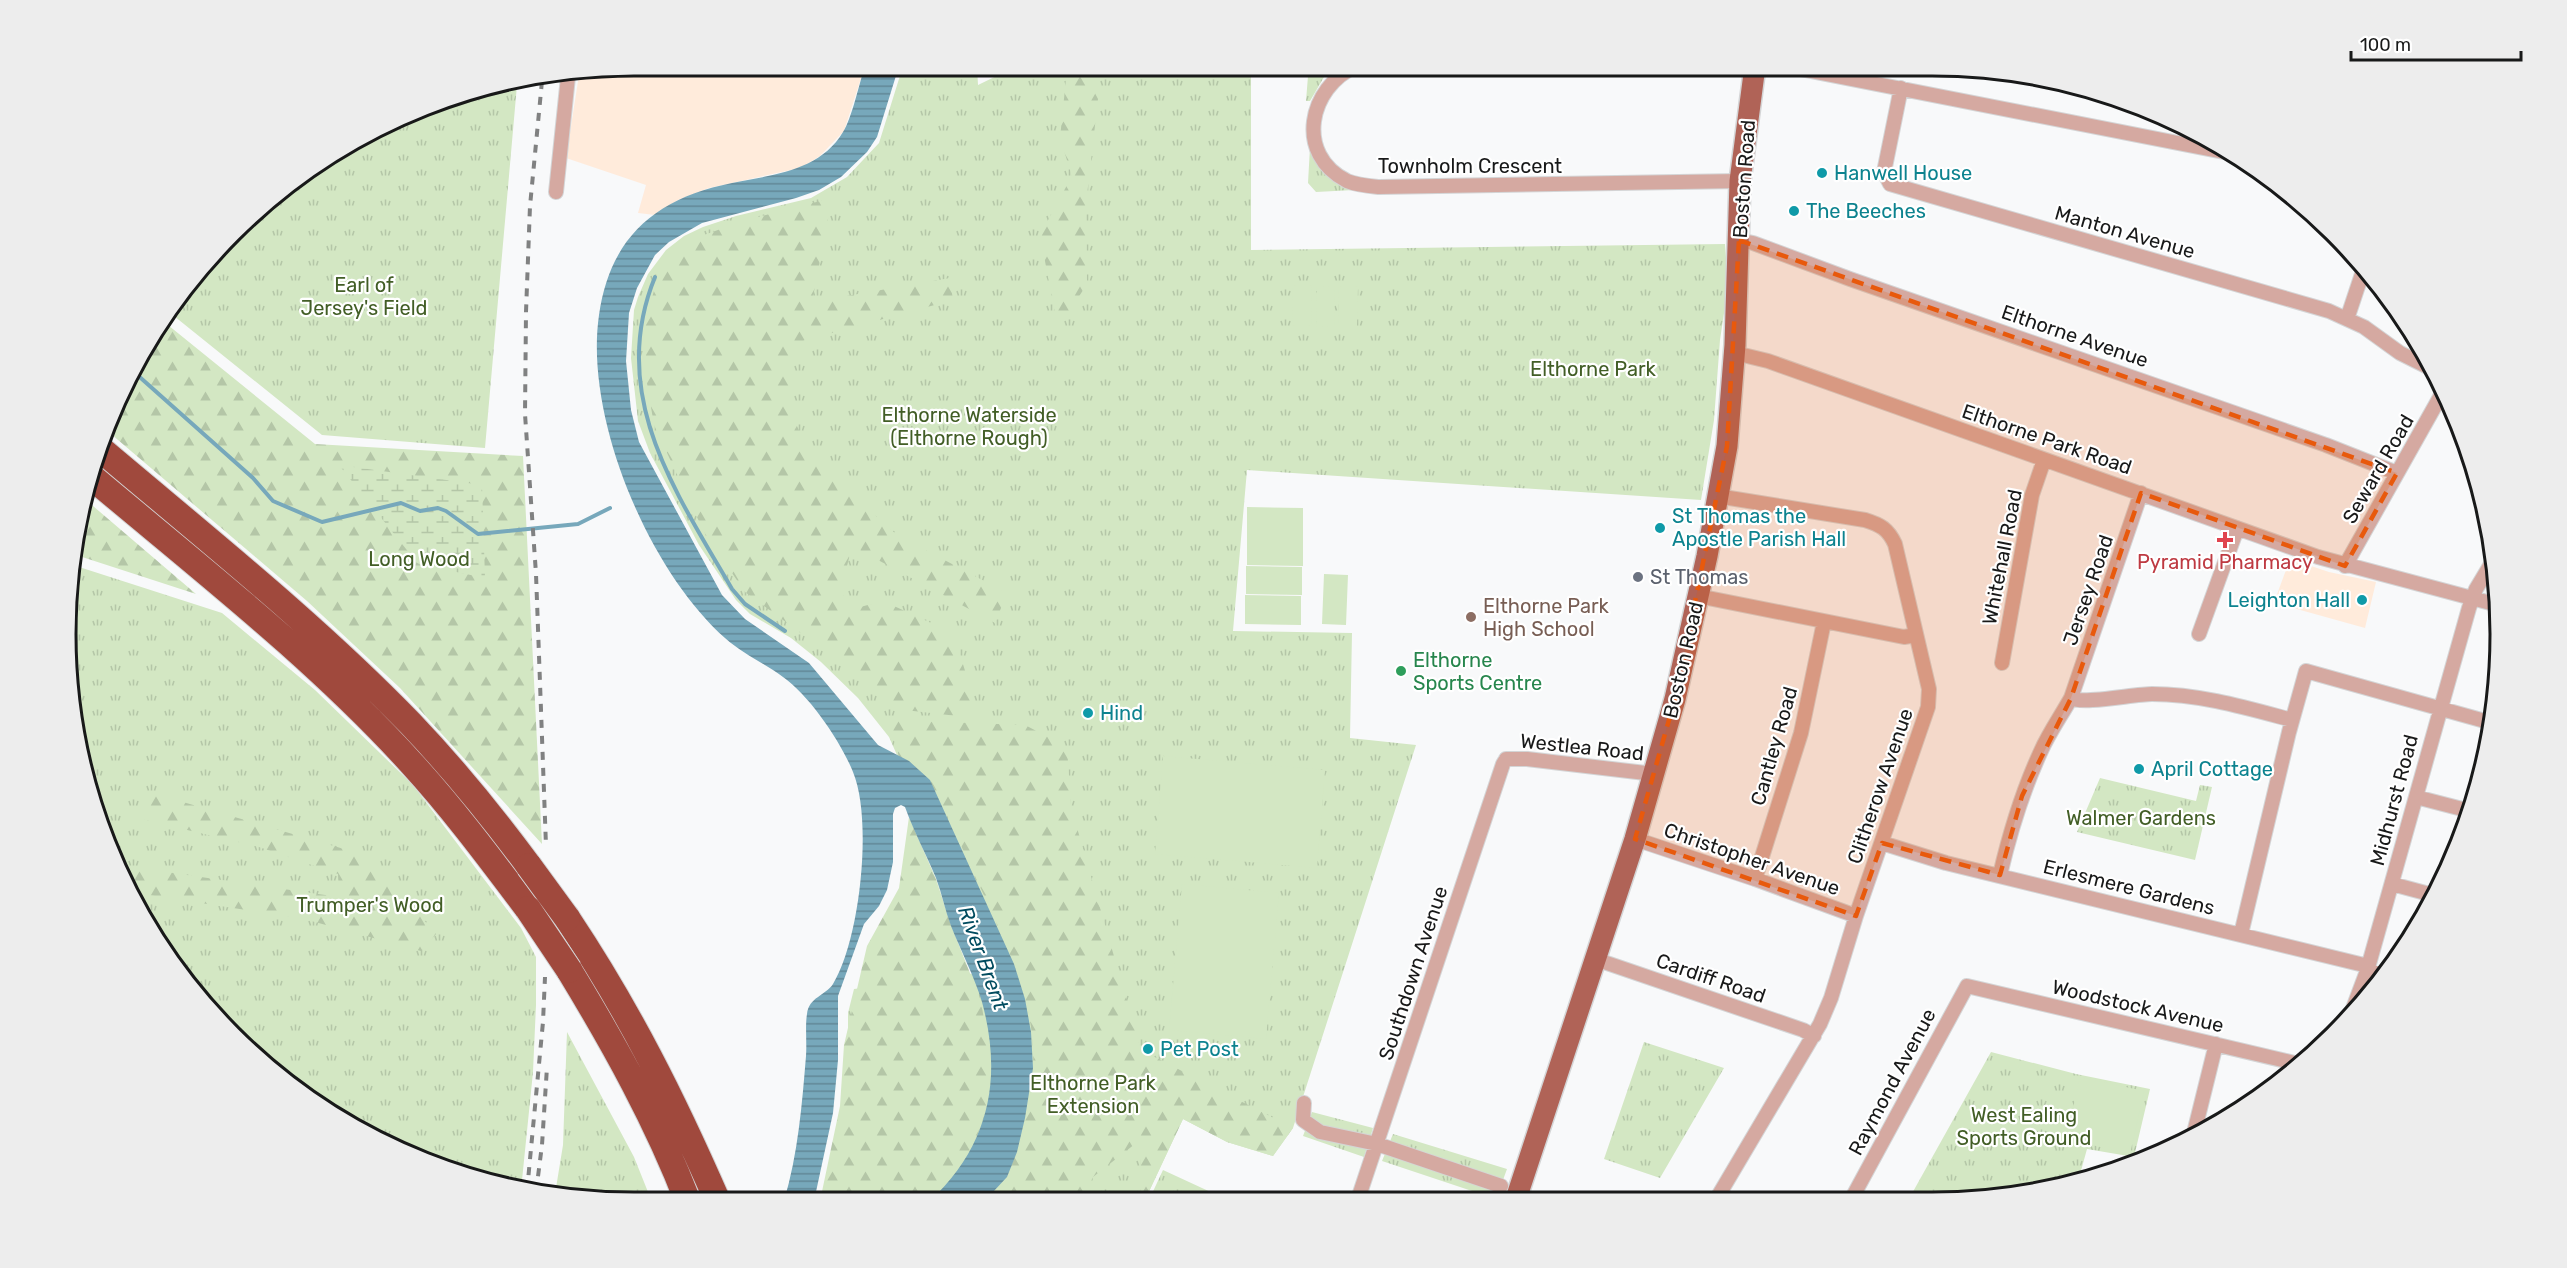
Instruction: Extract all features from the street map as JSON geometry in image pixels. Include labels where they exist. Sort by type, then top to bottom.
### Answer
[{"type":"highway","points":[[106,454],[266,589],[372,685],[465,784],[567,918],[633,1024],[676,1106],[714,1192]]},
{"type":"highway","points":[[98,482],[292,647],[375,726],[438,793],[528,909],[569,970],[644,1103],[684,1192]]},
{"type":"main road","name":"Boston Road","points":[[1516,1192],[1635,838],[1675,699],[1698,596],[1727,446],[1735,353],[1740,181],[1754,76]]},
{"type":"street","name":"Townholm Crescent","points":[[1337,76],[1329,83],[1318,102],[1312,122],[1314,140],[1321,156],[1338,174],[1354,183],[1379,187],[1740,181]]},
{"type":"street","points":[[1838,76],[2208,149]]},
{"type":"street","points":[[556,192],[568,80]]},
{"type":"street","name":"Manton Avenue","points":[[1901,88],[1884,172],[1890,184],[2347,319],[2364,327],[2400,353],[2420,363]]},
{"type":"street","name":"Elthorne Avenue","points":[[1739,240],[1754,243],[1850,279],[2326,445],[2397,473]]},
{"type":"street","points":[[2347,319],[2361,277]]},
{"type":"street","name":"Elthorne Park Road","points":[[1735,353],[1768,361],[2345,566],[2383,573],[2489,602]]},
{"type":"street","name":"Seward Road","points":[[2345,566],[2439,400]]},
{"type":"street","name":"Whitehall Road","points":[[2002,663],[2032,495],[2044,460]]},
{"type":"street","name":"Jersey Road","points":[[2000,875],[2012,824],[2022,796],[2046,740],[2071,698],[2141,493]]},
{"type":"street","name":"Clitherow Avenue","points":[[1717,496],[1865,520],[1881,525],[1890,533],[1895,544],[1929,689],[1928,707],[1856,916],[1831,998],[1814,1036],[1721,1192]]},
{"type":"street","points":[[2199,634],[2237,529]]},
{"type":"street","name":"Midhurst Road","points":[[2358,994],[2368,968],[2439,709],[2473,597],[2487,572]]},
{"type":"street","points":[[1698,596],[1905,637],[1916,635]]},
{"type":"street","name":"Cantley Road","points":[[1755,879],[1801,733],[1824,622]]},
{"type":"street","points":[[2241,934],[2292,720],[2306,671],[2484,721]]},
{"type":"street","points":[[2071,698],[2084,702],[2125,695],[2192,696],[2292,720]]},
{"type":"street","name":"Westlea Road","points":[[1503,757],[1654,774]]},
{"type":"street","name":"Southdown Avenue","points":[[1360,1192],[1503,764],[1503,757]]},
{"type":"street","points":[[2416,797],[2462,809]]},
{"type":"street","name":"Christopher Avenue","points":[[1635,838],[1856,916]]},
{"type":"street","name":"Erlesmere Gardens","points":[[1882,843],[1946,863],[2241,934],[2376,971]]},
{"type":"street","points":[[2392,884],[2426,893]]},
{"type":"street","name":"Cardiff Road","points":[[1595,959],[1803,1030],[1814,1036]]},
{"type":"street","name":"Woodstock Avenue","points":[[1967,986],[2290,1062]]},
{"type":"street","name":"Raymond Avenue","points":[[1855,1192],[1967,986]]},
{"type":"street","points":[[2196,1126],[2216,1044]]},
{"type":"street","points":[[1304,1103],[1303,1120],[1320,1132],[1377,1144],[1507,1192]]},
{"type":"highlighted area","points":[[1739,240],[2397,473],[2345,566],[2141,493],[2071,698],[2022,796],[2000,875],[1882,843],[1856,916],[1635,839],[1675,699],[1727,446]]},
{"type":"shaded area","points":[[634,76],[862,76],[844,131],[820,156],[804,166],[791,170],[709,188],[678,200],[655,215],[638,213],[646,185],[566,158],[578,80]]},
{"type":"shaded area","points":[[2290,559],[2329,572],[2376,582],[2365,628],[2279,604],[2281,599],[2276,597]]},
{"type":"green space","name":"Elthorne Waterside (Elthorne Rough)","points":[[900,76],[978,76],[978,85],[996,76],[1251,76],[1251,250],[1725,244],[1728,286],[1720,340],[1714,420],[1701,500],[1247,470],[1233,631],[1352,633],[1350,738],[1416,745],[1293,1128],[1273,1156],[1227,1142],[1183,1119],[1149,1192],[828,1192],[839,1154],[848,1065],[848,1013],[854,989],[993,971],[889,737],[858,698],[821,662],[791,638],[750,614],[736,600],[699,545],[650,453],[638,421],[631,358],[634,310],[638,297],[648,274],[666,250],[684,236],[703,227],[736,216],[811,198],[847,177],[879,143]]},
{"type":"green space","points":[[1071,76],[1086,76],[1098,99],[1086,204],[1087,284],[1058,329],[1040,235],[1072,176],[1060,138],[1066,79]]},
{"type":"green space","points":[[1308,76],[1325,76],[1310,101],[1306,101]]},
{"type":"green space","name":"Earl of Jersey's Field","points":[[517,89],[485,448],[322,435],[175,317],[215,266],[240,240],[266,215],[324,170],[387,134],[421,119],[455,106]]},
{"type":"green space","points":[[1310,147],[1354,190],[1316,192],[1308,183]]},
{"type":"green space","points":[[832,198],[812,302],[950,278],[953,300],[791,344],[788,374],[792,415],[811,457],[897,535],[1007,593],[995,623],[852,546],[843,582],[845,611],[883,601],[953,633],[975,702],[966,717],[896,709],[745,592],[704,532],[654,425],[646,377],[645,323],[660,269],[687,241],[746,220]]},
{"type":"green space","points":[[1293,285],[1312,286],[1311,326],[1292,325]]},
{"type":"green space","points":[[1317,286],[1335,287],[1334,327],[1316,326]]},
{"type":"green space","points":[[1339,286],[1358,287],[1357,327],[1338,327]]},
{"type":"green space","name":"Long Wood","points":[[169,326],[315,444],[523,456],[542,844],[400,688],[307,601],[113,436],[134,387]]},
{"type":"green space","points":[[339,465],[482,485],[485,578],[418,564]]},
{"type":"green space","points":[[92,505],[196,594],[82,557]]},
{"type":"green space","points":[[1247,507],[1303,508],[1303,566],[1247,565]]},
{"type":"green space","points":[[1246,566],[1302,567],[1302,595],[1246,594]]},
{"type":"green space","points":[[80,567],[222,613],[315,690],[413,785],[521,928],[536,957],[533,1072],[522,1180],[455,1162],[387,1134],[355,1117],[324,1098],[266,1053],[215,1002],[170,944],[151,913],[119,847],[95,778],[81,707],[78,670],[76,634]]},
{"type":"green space","points":[[1324,574],[1348,575],[1346,625],[1322,624]]},
{"type":"green space","points":[[1245,595],[1301,596],[1301,625],[1245,624]]},
{"type":"green space","name":"Elthorne Park Extension","points":[[888,720],[1025,725],[1067,747],[1071,807],[1141,1050],[1293,1128],[1273,1156],[1227,1142],[1183,1119],[1149,1192],[1141,1192],[1140,1140],[1093,1177],[1091,1192],[992,1192],[1004,1179],[1013,1162],[1024,1121],[1033,1070],[1033,1041],[1029,1014],[1014,963],[942,805],[922,776],[899,757]]},
{"type":"green space","points":[[1163,756],[1325,770],[1317,868],[1155,854]]},
{"type":"green space","name":"Walmer Gardens","points":[[2100,778],[2196,801],[2200,785],[2212,787],[2195,860],[2077,832]]},
{"type":"green space","name":"Trumper's Wood","points":[[152,793],[368,856],[436,934],[421,951],[304,919],[141,894],[128,866],[339,897],[338,874],[259,847],[145,820],[140,805]]},
{"type":"green space","points":[[909,817],[936,879],[951,925],[981,1001],[991,1063],[990,1089],[984,1116],[965,1163],[938,1192],[822,1192],[840,1106],[844,1045],[867,946],[899,888]]},
{"type":"green space","points":[[1182,884],[1279,893],[1266,1039],[1169,1030]]},
{"type":"green space","points":[[567,1032],[634,1157],[648,1192],[556,1186],[563,1145]]},
{"type":"green space","points":[[1644,1042],[1724,1068],[1660,1178],[1604,1159]]},
{"type":"green space","name":"West Ealing Sports Ground","points":[[1991,1052],[2076,1074],[2150,1089],[2135,1153],[2128,1156],[2087,1149],[2081,1172],[2077,1173],[2006,1187],[1913,1192]]},
{"type":"green space","points":[[2080,1077],[2144,1091],[2130,1154],[2066,1139]]},
{"type":"green space","points":[[1312,1112],[1373,1128],[1364,1157],[1303,1136]]},
{"type":"green space","points":[[1393,1134],[1507,1169],[1499,1192],[1475,1192],[1382,1161]]},
{"type":"green space","points":[[1163,1170],[1211,1192],[1153,1192]]},
{"type":"water","name":"River Brent","points":[[862,76],[896,76],[877,137],[867,152],[841,177],[819,190],[796,198],[702,223],[669,242],[655,255],[637,288],[629,313],[626,361],[631,410],[639,442],[722,595],[745,619],[809,663],[878,745],[909,761],[930,780],[1014,964],[1025,999],[1031,1032],[1033,1068],[1017,1152],[1007,1177],[993,1192],[939,1192],[966,1158],[978,1134],[986,1110],[991,1058],[988,1030],[979,992],[951,926],[936,878],[905,807],[901,805],[895,808],[893,814],[893,862],[887,890],[879,906],[864,924],[838,996],[838,1060],[833,1113],[816,1192],[786,1192],[799,1129],[808,1008],[833,984],[850,939],[856,910],[863,849],[859,793],[848,760],[814,707],[783,677],[725,638],[697,609],[671,574],[648,534],[628,490],[612,445],[602,400],[597,356],[599,315],[605,288],[614,264],[626,243],[641,225],[659,211],[705,190],[779,174],[808,163],[833,145],[843,132]]},
{"type":"waterway","points":[[655,277],[642,320],[639,361],[643,401],[654,440],[689,515],[732,589],[745,604],[785,631]]},
{"type":"waterway","points":[[139,377],[253,478],[273,501],[322,522],[401,503],[420,511],[438,508],[446,511],[478,534],[578,524],[610,508]]},
{"type":"railway","points":[[542,84],[530,206],[525,414],[536,574],[546,846]]},
{"type":"railway","points":[[528,1181],[545,977]]},
{"type":"railway","points":[[537,1183],[547,1067]]},
{"type":"place","name":"Hanwell House","points":[[1822,173]]},
{"type":"place","name":"The Beeches","points":[[1794,211]]},
{"type":"place","name":"St Thomas the Apostle Parish Hall","points":[[1660,528]]},
{"type":"place","name":"Pyramid Pharmacy","points":[[2225,540]]},
{"type":"place","name":"St Thomas","points":[[1638,577]]},
{"type":"place","name":"Leighton Hall","points":[[2362,600]]},
{"type":"place","name":"Elthorne Park High School","points":[[1471,617]]},
{"type":"place","name":"Elthorne Sports Centre","points":[[1401,671]]},
{"type":"place","name":"Hind","points":[[1088,713]]},
{"type":"place","name":"April Cottage","points":[[2139,769]]},
{"type":"place","name":"Pet Post","points":[[1148,1049]]},
{"type":"park label","name":"Elthorne Park","points":[[1593,369]]}]
